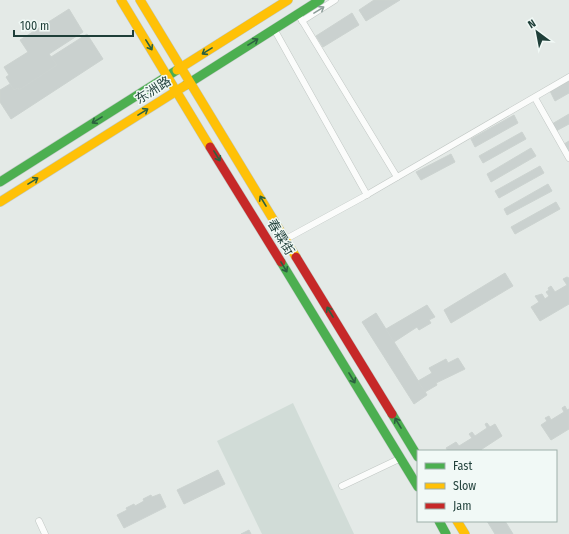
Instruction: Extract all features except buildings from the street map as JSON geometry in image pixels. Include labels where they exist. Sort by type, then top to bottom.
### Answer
[{"type":"main road","name":"春霖街","points":[[121,0],[417,485]]},
{"type":"main road","name":"春霖街","points":[[140,0],[417,455]]},
{"type":"main road","name":"东洲路","points":[[0,182],[288,0]]},
{"type":"main road","name":"东洲路","points":[[0,202],[274,29],[300,17],[320,0]]},
{"type":"main road","points":[[439,522],[446,534]]},
{"type":"main road","points":[[458,522],[465,534]]},
{"type":"street","points":[[335,0],[300,17],[396,177]]},
{"type":"street","points":[[274,29],[367,195]]},
{"type":"street","points":[[286,239],[367,195],[569,77]]},
{"type":"street","points":[[535,98],[569,158]]},
{"type":"street","points":[[342,486],[401,458]]},
{"type":"street","points":[[39,521],[45,534]]},
{"type":"shaded area","points":[[293,403],[354,534],[262,534],[217,441]]},
{"type":"traffic: fast","points":[[186,85],[320,0]]},
{"type":"traffic: fast","points":[[0,182],[177,70]]},
{"type":"traffic: fast","points":[[281,262],[417,485]]},
{"type":"traffic: fast","points":[[392,414],[417,455]]},
{"type":"traffic: fast","points":[[440,522],[446,534]]},
{"type":"traffic: slow","points":[[121,0],[210,147]]},
{"type":"traffic: slow","points":[[140,0],[296,257]]},
{"type":"traffic: slow","points":[[177,70],[288,0]]},
{"type":"traffic: slow","points":[[0,202],[186,85]]},
{"type":"traffic: slow","points":[[458,522],[465,534]]},
{"type":"traffic: jam","points":[[210,147],[281,262]]},
{"type":"traffic: jam","points":[[296,257],[392,414]]}]
